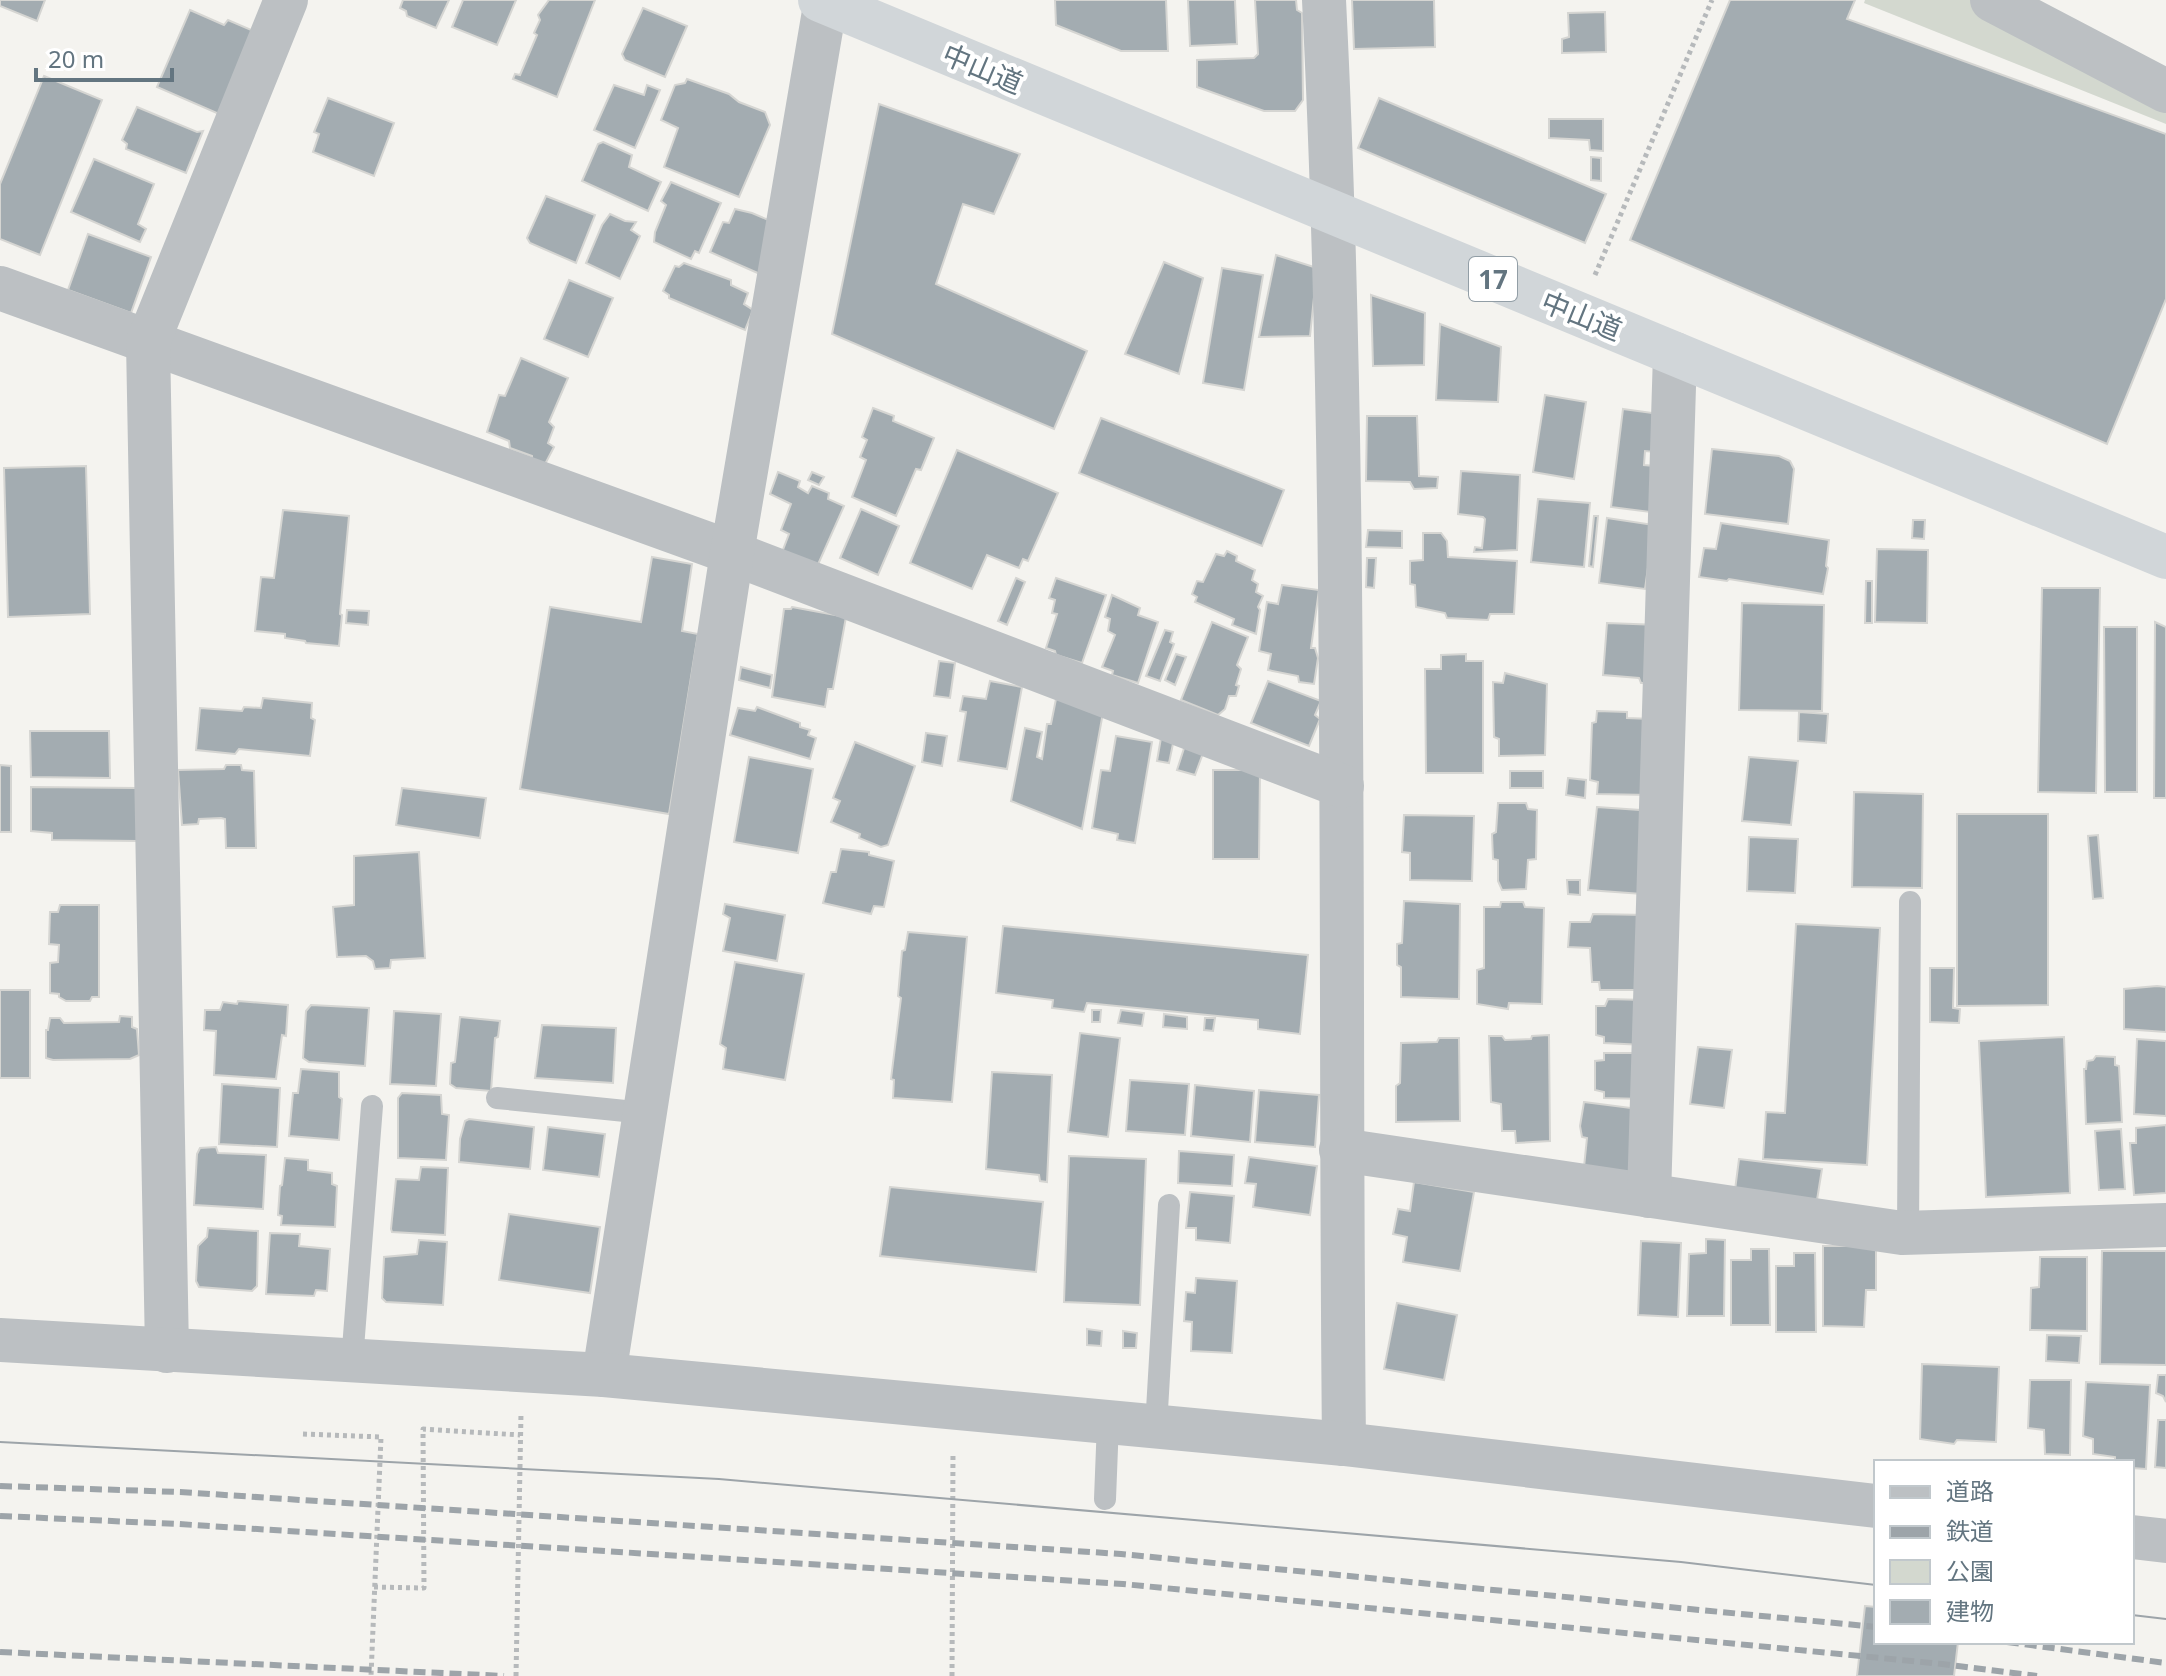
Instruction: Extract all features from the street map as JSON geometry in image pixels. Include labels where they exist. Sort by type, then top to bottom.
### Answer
[{"type":"highway","name":"中山道","points":[[823,1],[2166,557]]},
{"type":"street","points":[[167,1351],[148,342],[286,0]]},
{"type":"street","points":[[1324,0],[1334,214],[1342,786],[1344,1444]]},
{"type":"street","points":[[1992,0],[2166,91]]},
{"type":"street","points":[[604,1375],[732,553],[823,1]]},
{"type":"street","points":[[0,288],[732,553],[1342,786]]},
{"type":"street","points":[[1649,1196],[1675,354]]},
{"type":"street","points":[[1341,1150],[1908,1233],[2166,1225]]},
{"type":"street","points":[[0,1340],[604,1375],[1344,1444],[1874,1506]]},
{"type":"street","points":[[2134,1537],[2166,1541]]},
{"type":"lane","points":[[1908,1233],[1910,902]]},
{"type":"lane","points":[[497,1098],[645,1113]]},
{"type":"lane","points":[[352,1361],[372,1106]]},
{"type":"lane","points":[[1156,1427],[1169,1205]]},
{"type":"lane","points":[[1105,1499],[1108,1422]]},
{"type":"path","points":[[1579,314],[1712,0]]},
{"type":"path","points":[[516,1676],[521,1404]]},
{"type":"path","points":[[952,1676],[953,1407]]},
{"type":"path","points":[[374,1587],[424,1588],[423,1429],[520,1435]]},
{"type":"path","points":[[303,1434],[381,1437],[371,1676]]},
{"type":"green space","points":[[1865,0],[1971,0],[2166,99],[2166,124],[1864,3]]},
{"type":"building","points":[[0,0],[45,0],[37,21],[0,6]]},
{"type":"building","points":[[403,0],[449,0],[436,28],[407,16],[406,11],[400,8]]},
{"type":"building","points":[[463,0],[516,0],[497,45],[452,27]]},
{"type":"building","points":[[549,0],[595,0],[557,97],[513,79],[515,74],[520,75],[537,35],[534,33],[540,20],[538,15]]},
{"type":"building","points":[[1055,0],[1166,0],[1168,51],[1121,51],[1056,25]]},
{"type":"building","points":[[1188,0],[1235,0],[1237,44],[1190,46]]},
{"type":"building","points":[[1255,0],[1296,0],[1297,10],[1302,13],[1303,100],[1295,111],[1264,111],[1197,87],[1197,60],[1254,58],[1258,54]]},
{"type":"building","points":[[1352,0],[1434,0],[1435,47],[1354,49]]},
{"type":"building","points":[[1730,0],[1855,0],[1847,19],[2166,134],[2166,299],[2107,444],[1630,240]]},
{"type":"building","points":[[643,8],[687,26],[665,77],[625,60],[622,54]]},
{"type":"building","points":[[190,10],[224,25],[228,20],[256,32],[219,114],[157,87]]},
{"type":"building","points":[[1605,12],[1606,52],[1562,53],[1562,39],[1569,37],[1568,13]]},
{"type":"building","points":[[44,76],[102,100],[40,255],[0,239],[0,184]]},
{"type":"building","points":[[687,79],[729,94],[739,102],[765,112],[770,125],[739,197],[664,167],[678,128],[661,120],[675,85],[685,83]]},
{"type":"building","points":[[614,85],[644,95],[647,85],[660,90],[635,148],[594,130]]},
{"type":"building","points":[[328,98],[394,123],[374,176],[313,152],[319,134],[314,132]]},
{"type":"building","points":[[1379,98],[1606,194],[1585,243],[1358,148]]},
{"type":"building","points":[[879,104],[1020,154],[994,214],[963,204],[936,284],[1087,351],[1054,429],[832,334]]},
{"type":"building","points":[[137,107],[197,132],[203,131],[186,173],[126,149],[127,144],[122,140]]},
{"type":"building","points":[[1549,119],[1603,119],[1603,151],[1590,150],[1589,140],[1549,138]]},
{"type":"building","points":[[603,142],[632,155],[629,167],[661,182],[648,211],[582,181],[598,144]]},
{"type":"building","points":[[1591,157],[1601,158],[1601,181],[1591,180]]},
{"type":"building","points":[[94,159],[154,184],[138,224],[146,229],[140,242],[71,212]]},
{"type":"building","points":[[671,182],[721,203],[699,253],[695,251],[691,259],[654,242],[666,205],[661,201]]},
{"type":"building","points":[[546,196],[595,215],[576,263],[530,243],[527,238]]},
{"type":"building","points":[[735,209],[773,222],[760,274],[710,252],[723,222],[729,223]]},
{"type":"building","points":[[610,214],[636,222],[631,230],[640,236],[620,279],[586,263]]},
{"type":"building","points":[[88,234],[151,257],[131,313],[68,290]]},
{"type":"building","points":[[1276,255],[1317,268],[1310,336],[1259,337]]},
{"type":"building","points":[[1164,262],[1203,278],[1179,374],[1125,354]]},
{"type":"building","points":[[684,263],[731,280],[731,285],[748,293],[744,304],[753,310],[745,330],[669,298],[663,291],[675,266]]},
{"type":"building","points":[[1222,268],[1263,275],[1244,390],[1203,383]]},
{"type":"building","points":[[569,280],[613,298],[588,357],[544,339]]},
{"type":"building","points":[[1371,295],[1425,313],[1424,365],[1373,366]]},
{"type":"building","points":[[1440,324],[1501,347],[1498,402],[1436,400]]},
{"type":"building","points":[[521,358],[568,378],[549,422],[554,427],[548,443],[554,447],[544,466],[532,462],[532,456],[510,448],[509,441],[487,432],[499,395],[505,396]]},
{"type":"building","points":[[1545,395],[1586,402],[1574,479],[1533,472]]},
{"type":"building","points":[[873,408],[894,416],[893,421],[934,438],[921,470],[916,469],[896,516],[852,497],[866,460],[860,457],[867,440],[862,437]]},
{"type":"building","points":[[1623,409],[1660,414],[1655,452],[1645,451],[1644,465],[1655,466],[1650,512],[1611,507]]},
{"type":"building","points":[[1367,416],[1417,416],[1419,476],[1438,477],[1437,488],[1414,489],[1410,482],[1366,481]]},
{"type":"building","points":[[1101,418],[1284,490],[1262,546],[1079,473]]},
{"type":"building","points":[[1712,449],[1779,456],[1790,461],[1794,469],[1788,524],[1705,514]]},
{"type":"building","points":[[957,450],[1058,493],[1028,561],[1023,559],[1019,568],[987,555],[972,589],[910,563]]},
{"type":"building","points":[[86,466],[90,614],[8,617],[4,468]]},
{"type":"building","points":[[1461,471],[1520,475],[1517,550],[1474,552],[1475,547],[1482,548],[1485,519],[1458,514]]},
{"type":"building","points":[[778,472],[800,481],[798,487],[808,493],[812,486],[829,493],[828,499],[844,506],[816,569],[781,555],[789,534],[781,530],[791,504],[770,494]]},
{"type":"building","points":[[812,472],[824,477],[819,485],[808,480]]},
{"type":"building","points":[[1538,499],[1590,503],[1584,567],[1531,562]]},
{"type":"building","points":[[861,509],[899,526],[878,575],[840,558]]},
{"type":"building","points":[[283,510],[349,516],[339,646],[306,643],[285,638],[285,634],[255,631],[261,577],[274,578]]},
{"type":"building","points":[[1594,516],[1598,516],[1593,567],[1589,566]]},
{"type":"building","points":[[1607,518],[1654,525],[1645,589],[1599,583]]},
{"type":"building","points":[[1913,520],[1925,520],[1924,539],[1912,538]]},
{"type":"building","points":[[1721,523],[1829,540],[1823,594],[1699,577],[1704,548],[1716,549]]},
{"type":"building","points":[[1368,530],[1402,531],[1402,548],[1366,547]]},
{"type":"building","points":[[1423,533],[1441,533],[1447,541],[1448,557],[1517,561],[1514,614],[1490,614],[1488,620],[1447,618],[1445,613],[1416,607],[1415,585],[1410,584],[1410,561],[1423,560]]},
{"type":"building","points":[[1877,549],[1928,550],[1927,623],[1875,622]]},
{"type":"building","points":[[1227,551],[1237,556],[1236,561],[1255,570],[1252,580],[1258,584],[1256,592],[1263,596],[1258,607],[1256,634],[1232,625],[1234,619],[1195,602],[1197,597],[1192,594],[1197,581],[1203,582],[1216,554],[1224,556]]},
{"type":"building","points":[[652,557],[692,564],[682,631],[698,634],[669,814],[520,789],[550,607],[641,622]]},
{"type":"building","points":[[1367,558],[1376,558],[1374,588],[1366,587]]},
{"type":"building","points":[[1016,578],[1025,582],[1007,625],[998,621]]},
{"type":"building","points":[[1056,578],[1106,595],[1082,663],[1056,655],[1055,651],[1046,648],[1057,614],[1052,613],[1055,600],[1049,598]]},
{"type":"building","points":[[1866,581],[1872,581],[1872,623],[1865,623]]},
{"type":"building","points":[[1282,585],[1319,590],[1311,648],[1315,648],[1318,658],[1314,684],[1299,682],[1298,676],[1268,670],[1271,654],[1259,651],[1267,602],[1278,604]]},
{"type":"building","points":[[2042,588],[2100,588],[2096,793],[2038,792]]},
{"type":"building","points":[[1112,595],[1140,608],[1138,615],[1158,622],[1138,683],[1112,675],[1113,671],[1102,667],[1115,635],[1108,631],[1110,619],[1105,617]]},
{"type":"building","points":[[1742,603],[1824,605],[1822,711],[1739,710]]},
{"type":"building","points":[[792,607],[846,617],[833,689],[828,689],[825,707],[772,697],[784,609]]},
{"type":"building","points":[[347,610],[369,611],[368,625],[346,623]]},
{"type":"building","points":[[1212,622],[1248,637],[1237,665],[1241,669],[1236,696],[1229,696],[1225,709],[1218,715],[1181,700]]},
{"type":"building","points":[[2155,622],[2166,627],[2166,798],[2154,798]]},
{"type":"building","points":[[1607,623],[1659,625],[1657,683],[1603,675]]},
{"type":"building","points":[[2104,627],[2137,627],[2137,792],[2105,792]]},
{"type":"building","points":[[1165,630],[1173,632],[1170,642],[1174,644],[1160,681],[1146,676]]},
{"type":"building","points":[[1176,654],[1186,657],[1175,685],[1165,680]]},
{"type":"building","points":[[1466,654],[1466,661],[1483,661],[1483,773],[1426,773],[1425,669],[1441,669],[1441,655]]},
{"type":"building","points":[[939,661],[955,663],[950,698],[934,696]]},
{"type":"building","points":[[741,667],[772,675],[770,688],[739,680]]},
{"type":"building","points":[[1505,673],[1547,684],[1545,755],[1499,756],[1499,739],[1494,737],[1493,682],[1503,683]]},
{"type":"building","points":[[990,681],[1022,687],[1007,769],[958,761],[966,712],[960,711],[963,696],[986,699]]},
{"type":"building","points":[[1268,681],[1321,701],[1315,715],[1320,719],[1309,746],[1251,723]]},
{"type":"building","points":[[263,698],[312,703],[311,718],[315,720],[310,756],[239,749],[235,754],[196,750],[200,708],[242,711],[244,707],[261,708]]},
{"type":"building","points":[[1056,699],[1104,707],[1082,829],[1011,801],[1025,728],[1042,732],[1037,757],[1042,759],[1047,724],[1051,724]]},
{"type":"building","points":[[757,707],[800,723],[800,727],[810,730],[808,735],[816,738],[810,759],[730,735],[738,708],[755,711]]},
{"type":"building","points":[[1597,711],[1627,712],[1627,718],[1652,719],[1650,795],[1597,794],[1598,782],[1590,780],[1592,723],[1596,722]]},
{"type":"building","points":[[1799,712],[1828,714],[1826,743],[1798,741]]},
{"type":"building","points":[[30,731],[109,731],[110,778],[31,777]]},
{"type":"building","points":[[1162,732],[1175,734],[1169,763],[1157,761]]},
{"type":"building","points":[[926,733],[947,736],[942,766],[922,762]]},
{"type":"building","points":[[1116,736],[1152,742],[1135,843],[1117,840],[1118,834],[1092,828],[1101,770],[1110,771]]},
{"type":"building","points":[[1187,739],[1206,745],[1195,775],[1177,770]]},
{"type":"building","points":[[855,742],[915,766],[888,845],[881,847],[831,822],[840,801],[833,798]]},
{"type":"building","points":[[749,757],[813,769],[798,853],[734,842]]},
{"type":"building","points":[[1749,757],[1798,761],[1791,825],[1742,821]]},
{"type":"building","points":[[0,765],[11,766],[11,832],[0,832]]},
{"type":"building","points":[[226,765],[241,765],[242,770],[254,771],[256,848],[226,848],[225,819],[199,819],[198,824],[182,825],[178,770],[224,769]]},
{"type":"building","points":[[1213,770],[1260,770],[1259,859],[1213,859]]},
{"type":"building","points":[[1510,771],[1543,771],[1543,788],[1510,788]]},
{"type":"building","points":[[1568,778],[1586,780],[1585,798],[1566,795]]},
{"type":"building","points":[[31,787],[137,788],[137,841],[52,840],[52,833],[31,831]]},
{"type":"building","points":[[402,788],[486,798],[480,838],[396,825]]},
{"type":"building","points":[[1854,792],[1923,794],[1922,888],[1852,887]]},
{"type":"building","points":[[1498,803],[1526,803],[1528,809],[1537,810],[1536,859],[1528,860],[1526,889],[1502,890],[1498,881],[1498,860],[1493,859],[1492,834],[1496,832]]},
{"type":"building","points":[[1597,807],[1640,810],[1642,894],[1588,890]]},
{"type":"building","points":[[1957,814],[2048,814],[2048,1005],[1957,1006]]},
{"type":"building","points":[[1404,815],[1474,816],[1472,881],[1410,880],[1410,853],[1402,852]]},
{"type":"building","points":[[2098,835],[2103,898],[2093,899],[2088,836]]},
{"type":"building","points":[[1749,837],[1798,839],[1795,893],[1747,891]]},
{"type":"building","points":[[841,849],[869,852],[869,855],[894,861],[884,907],[874,906],[871,914],[823,903],[831,872],[836,872]]},
{"type":"building","points":[[419,852],[425,958],[391,960],[390,968],[375,969],[373,961],[366,956],[337,957],[333,907],[354,905],[354,856]]},
{"type":"building","points":[[1567,880],[1580,880],[1580,895],[1568,894]]},
{"type":"building","points":[[1404,901],[1460,904],[1459,999],[1401,997],[1397,944],[1402,943]]},
{"type":"building","points":[[1501,902],[1523,902],[1525,907],[1544,908],[1542,1004],[1509,1003],[1508,1009],[1477,1004],[1477,970],[1484,968],[1484,907],[1500,907]]},
{"type":"building","points":[[725,904],[785,915],[777,961],[723,951],[730,918],[723,914]]},
{"type":"building","points":[[60,905],[99,905],[99,997],[92,997],[90,1001],[66,1001],[59,994],[50,993],[50,963],[58,962],[59,945],[49,944],[50,912],[58,912]]},
{"type":"building","points":[[1593,914],[1647,915],[1647,990],[1600,990],[1599,982],[1592,982],[1590,948],[1568,947],[1570,922],[1590,922]]},
{"type":"building","points":[[1796,924],[1880,928],[1867,1165],[1763,1159],[1766,1112],[1785,1113]]},
{"type":"building","points":[[1003,926],[1308,955],[1300,1034],[1258,1029],[1258,1020],[1087,1003],[1084,1012],[1052,1008],[1053,1000],[996,993]]},
{"type":"building","points":[[908,932],[967,937],[952,1102],[893,1098],[894,1080],[891,1079],[901,998],[898,996],[902,951],[905,950]]},
{"type":"building","points":[[735,962],[804,974],[785,1080],[723,1069],[726,1048],[720,1044]]},
{"type":"building","points":[[1930,968],[1954,968],[1953,1008],[1960,1009],[1959,1023],[1930,1022]]},
{"type":"building","points":[[2166,987],[2166,1032],[2124,1029],[2124,989]]},
{"type":"building","points":[[0,990],[30,990],[30,1078],[0,1078]]},
{"type":"building","points":[[1608,999],[1645,1000],[1644,1045],[1604,1043],[1604,1037],[1596,1035],[1596,1006],[1605,1006]]},
{"type":"building","points":[[238,1001],[288,1005],[286,1036],[282,1035],[276,1079],[214,1075],[216,1031],[204,1030],[205,1010],[220,1010],[223,1002],[237,1004]]},
{"type":"building","points":[[311,1005],[369,1008],[365,1066],[309,1062],[303,1058],[306,1011]]},
{"type":"building","points":[[1092,1010],[1101,1010],[1100,1022],[1092,1022]]},
{"type":"building","points":[[1121,1010],[1144,1013],[1142,1026],[1118,1023]]},
{"type":"building","points":[[394,1011],[441,1014],[436,1086],[390,1084]]},
{"type":"building","points":[[1164,1014],[1187,1017],[1187,1029],[1163,1027]]},
{"type":"building","points":[[120,1016],[132,1017],[132,1027],[137,1029],[139,1055],[130,1059],[46,1058],[46,1030],[50,1018],[60,1018],[64,1023],[119,1022]]},
{"type":"building","points":[[460,1017],[500,1021],[498,1037],[495,1038],[491,1091],[456,1088],[450,1084]]},
{"type":"building","points":[[1205,1018],[1215,1018],[1213,1031],[1204,1030]]},
{"type":"building","points":[[542,1025],[616,1028],[613,1083],[535,1078]]},
{"type":"building","points":[[1080,1033],[1120,1038],[1108,1137],[1068,1132]]},
{"type":"building","points":[[1549,1035],[1550,1141],[1516,1143],[1515,1131],[1502,1131],[1501,1104],[1491,1102],[1489,1036],[1502,1036],[1505,1040]]},
{"type":"building","points":[[2064,1037],[2070,1193],[1986,1197],[1979,1041]]},
{"type":"building","points":[[1439,1038],[1459,1038],[1460,1121],[1396,1122],[1401,1043],[1437,1042]]},
{"type":"building","points":[[2137,1039],[2166,1041],[2166,1116],[2134,1114]]},
{"type":"building","points":[[1698,1047],[1732,1050],[1724,1108],[1690,1104]]},
{"type":"building","points":[[1604,1053],[1644,1053],[1644,1099],[1604,1098],[1604,1092],[1595,1090],[1595,1061],[1604,1060]]},
{"type":"building","points":[[2096,1056],[2115,1057],[2115,1065],[2119,1066],[2122,1122],[2086,1124],[2084,1069],[2087,1061]]},
{"type":"building","points":[[301,1069],[339,1072],[339,1097],[342,1099],[339,1140],[289,1136],[293,1093],[298,1093]]},
{"type":"building","points":[[992,1072],[1052,1075],[1047,1182],[1040,1181],[1039,1175],[986,1169]]},
{"type":"building","points":[[1130,1080],[1189,1084],[1185,1135],[1126,1131]]},
{"type":"building","points":[[222,1084],[280,1088],[277,1147],[219,1144]]},
{"type":"building","points":[[1195,1085],[1254,1091],[1250,1142],[1191,1136]]},
{"type":"building","points":[[1259,1090],[1319,1095],[1315,1147],[1255,1142]]},
{"type":"building","points":[[402,1093],[441,1095],[442,1114],[449,1115],[446,1160],[398,1158],[398,1098]]},
{"type":"building","points":[[1584,1102],[1647,1110],[1637,1175],[1584,1167],[1587,1138],[1582,1137],[1580,1126]]},
{"type":"building","points":[[465,1121],[534,1127],[530,1169],[459,1162],[460,1139]]},
{"type":"building","points":[[2166,1125],[2166,1193],[2134,1195],[2130,1143],[2136,1143],[2136,1128]]},
{"type":"building","points":[[548,1127],[605,1134],[599,1177],[543,1170]]},
{"type":"building","points":[[2121,1129],[2125,1189],[2099,1190],[2095,1131]]},
{"type":"building","points":[[216,1147],[218,1153],[266,1155],[263,1209],[194,1205],[197,1154],[200,1148]]},
{"type":"building","points":[[1179,1151],[1234,1155],[1232,1186],[1178,1183]]},
{"type":"building","points":[[1069,1156],[1146,1159],[1140,1305],[1064,1302]]},
{"type":"building","points":[[1249,1157],[1317,1166],[1310,1215],[1253,1207],[1256,1184],[1245,1183]]},
{"type":"building","points":[[285,1158],[308,1160],[308,1170],[332,1173],[332,1184],[337,1186],[335,1227],[281,1225],[282,1216],[278,1215]]},
{"type":"building","points":[[1739,1159],[1822,1169],[1817,1200],[1735,1190]]},
{"type":"building","points":[[421,1167],[448,1168],[445,1235],[392,1232],[396,1179],[419,1180]]},
{"type":"building","points":[[1414,1182],[1474,1192],[1460,1271],[1403,1262],[1407,1237],[1393,1234],[1398,1209],[1410,1211]]},
{"type":"building","points":[[890,1187],[1043,1202],[1036,1272],[880,1256]]},
{"type":"building","points":[[1190,1192],[1234,1196],[1230,1243],[1196,1240],[1196,1228],[1186,1228]]},
{"type":"building","points":[[509,1214],[600,1227],[590,1293],[499,1280]]},
{"type":"building","points":[[208,1228],[258,1231],[257,1286],[252,1291],[199,1287],[196,1281],[198,1246],[207,1237]]},
{"type":"building","points":[[270,1233],[300,1234],[299,1246],[330,1249],[327,1291],[316,1290],[314,1296],[266,1294]]},
{"type":"building","points":[[1706,1239],[1725,1240],[1724,1316],[1687,1316],[1689,1254],[1706,1253]]},
{"type":"building","points":[[419,1240],[447,1242],[443,1305],[386,1302],[382,1298],[384,1257],[417,1254]]},
{"type":"building","points":[[1641,1241],[1681,1243],[1678,1317],[1638,1315]]},
{"type":"building","points":[[1823,1246],[1876,1246],[1876,1290],[1866,1290],[1864,1327],[1823,1326]]},
{"type":"building","points":[[1751,1249],[1769,1249],[1770,1325],[1731,1325],[1731,1260],[1751,1260]]},
{"type":"building","points":[[2102,1251],[2166,1251],[2166,1365],[2100,1364]]},
{"type":"building","points":[[1794,1253],[1815,1253],[1816,1332],[1776,1332],[1776,1266],[1794,1266]]},
{"type":"building","points":[[2040,1257],[2087,1257],[2087,1331],[2030,1330],[2031,1288],[2039,1287]]},
{"type":"building","points":[[1196,1278],[1237,1281],[1232,1353],[1191,1351],[1192,1322],[1184,1321],[1186,1292],[1195,1293]]},
{"type":"building","points":[[1397,1303],[1457,1315],[1444,1380],[1384,1369]]},
{"type":"building","points":[[1087,1329],[1102,1331],[1101,1346],[1087,1345]]},
{"type":"building","points":[[1123,1331],[1137,1333],[1136,1348],[1123,1348]]},
{"type":"building","points":[[2047,1335],[2081,1336],[2079,1363],[2046,1361]]},
{"type":"building","points":[[1922,1364],[1999,1367],[1996,1442],[1957,1440],[1954,1444],[1920,1439]]},
{"type":"building","points":[[2158,1375],[2166,1375],[2166,1402],[2163,1396],[2156,1393]]},
{"type":"building","points":[[2030,1380],[2071,1380],[2070,1455],[2045,1454],[2044,1430],[2028,1428]]},
{"type":"building","points":[[2086,1382],[2150,1385],[2146,1469],[2134,1468],[2134,1460],[2115,1460],[2115,1457],[2093,1454],[2093,1439],[2083,1436]]},
{"type":"building","points":[[2158,1420],[2166,1420],[2166,1468],[2155,1467]]},
{"type":"building","points":[[1865,1606],[1874,1607],[1874,1644],[1958,1644],[1954,1676],[1857,1676]]},
{"type":"tram line","points":[[0,1442],[719,1479],[1681,1562],[1874,1585]]},
{"type":"tram line","points":[[2134,1615],[2166,1619]]},
{"type":"railway","points":[[0,1486],[180,1492],[1121,1554],[1874,1627]]},
{"type":"railway","points":[[0,1516],[178,1524],[1123,1584],[1942,1664],[2037,1676]]},
{"type":"railway","points":[[2022,1644],[2166,1663]]},
{"type":"railway","points":[[0,1652],[504,1676]]}]
